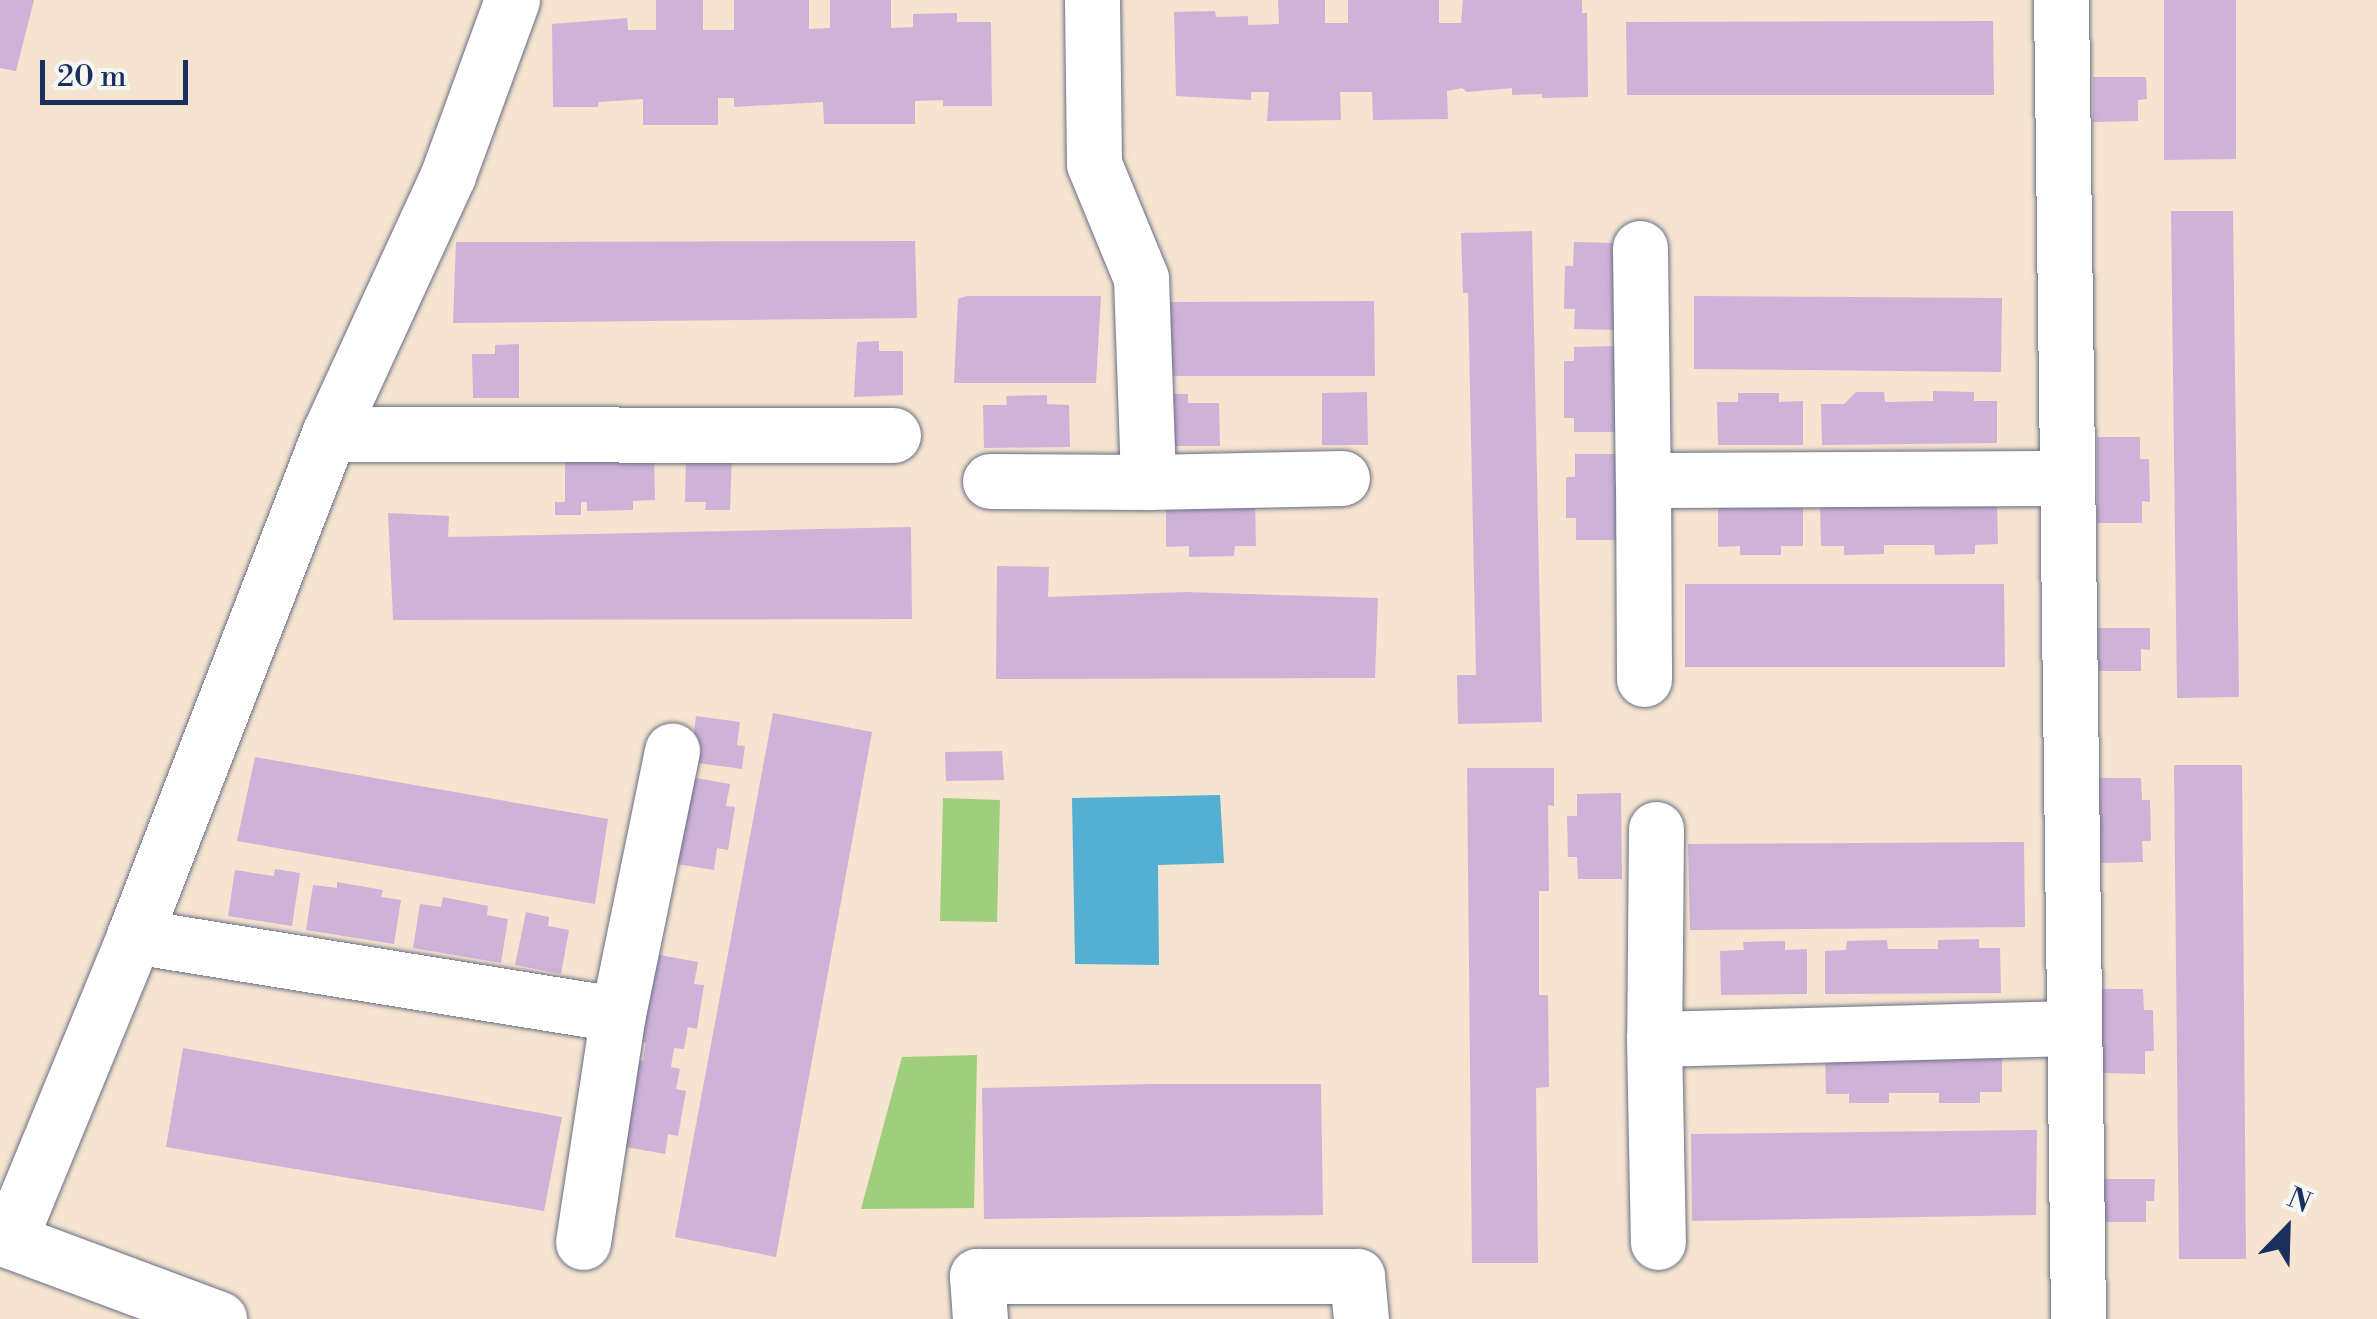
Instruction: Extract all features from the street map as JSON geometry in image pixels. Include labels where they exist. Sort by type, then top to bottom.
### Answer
[{"type":"street","points":[[219,1319],[4,1238],[134,936],[330,434],[448,174],[512,0]]},
{"type":"street","points":[[1092,0],[1094,164],[1141,278],[1148,482]]},
{"type":"street","points":[[2061,0],[2066,478],[2074,743],[2078,1319]]},
{"type":"street","points":[[1640,248],[1644,679]]},
{"type":"street","points":[[330,434],[893,435]]},
{"type":"street","points":[[990,481],[1342,478]]},
{"type":"street","points":[[1643,480],[2066,478]]},
{"type":"street","points":[[583,1242],[618,1014],[672,750]]},
{"type":"street","points":[[1656,829],[1654,1039],[1658,1242]]},
{"type":"street","points":[[134,936],[618,1014]]},
{"type":"street","points":[[1654,1039],[2073,1028]]},
{"type":"street","points":[[980,1319],[977,1276],[1358,1276],[1361,1319]]},
{"type":"green space","points":[[943,798],[1000,800],[997,922],[940,921]]},
{"type":"green space","points":[[977,1055],[974,1208],[861,1209],[902,1057]]},
{"type":"water","points":[[1220,795],[1224,863],[1158,865],[1159,965],[1075,964],[1072,798]]},
{"type":"building","points":[[0,0],[34,0],[16,71],[0,68]]},
{"type":"building","points":[[656,0],[703,0],[703,30],[734,30],[734,0],[809,0],[809,29],[830,28],[830,0],[891,0],[891,28],[913,27],[913,14],[957,13],[957,22],[991,22],[992,106],[943,106],[943,100],[915,101],[915,124],[824,124],[823,102],[734,107],[734,98],[718,98],[718,125],[643,125],[643,99],[599,102],[598,107],[553,107],[552,24],[627,18],[628,30],[656,30]]},
{"type":"building","points":[[1278,0],[1325,0],[1325,23],[1348,23],[1348,0],[1439,0],[1439,23],[1461,23],[1463,0],[1582,0],[1582,13],[1587,13],[1588,97],[1542,98],[1542,94],[1512,95],[1512,88],[1467,92],[1462,88],[1447,91],[1448,119],[1373,120],[1372,92],[1340,92],[1341,120],[1267,121],[1269,92],[1251,92],[1251,100],[1176,96],[1174,12],[1215,11],[1216,17],[1248,16],[1248,25],[1279,24]]},
{"type":"building","points":[[2164,0],[2236,0],[2236,159],[2164,160]]},
{"type":"building","points":[[1993,21],[1994,95],[1627,95],[1626,22]]},
{"type":"building","points":[[2093,77],[2146,77],[2147,99],[2138,100],[2138,121],[2093,122]]},
{"type":"building","points":[[2171,211],[2233,211],[2239,697],[2177,698]]},
{"type":"building","points":[[1532,231],[1542,722],[1458,724],[1457,675],[1476,675],[1468,293],[1463,293],[1461,233]]},
{"type":"building","points":[[915,241],[917,318],[453,323],[456,242]]},
{"type":"building","points":[[1574,242],[1616,243],[1615,330],[1574,329],[1575,309],[1564,309],[1565,266],[1573,266]]},
{"type":"building","points":[[1101,296],[1096,383],[954,383],[958,299]]},
{"type":"building","points":[[1694,296],[2002,298],[2001,372],[1694,369]]},
{"type":"building","points":[[1374,301],[1375,376],[1169,376],[1169,302]]},
{"type":"building","points":[[879,341],[879,351],[903,351],[903,395],[854,397],[857,342]]},
{"type":"building","points":[[519,344],[519,398],[473,398],[472,354],[495,354],[495,345]]},
{"type":"building","points":[[1617,346],[1617,432],[1574,432],[1574,418],[1564,418],[1564,361],[1574,361],[1574,347]]},
{"type":"building","points":[[1933,391],[1974,392],[1974,401],[1997,401],[1997,443],[1822,445],[1821,404],[1844,404],[1856,392],[1884,392],[1885,402],[1933,401]]},
{"type":"building","points":[[1367,392],[1368,445],[1322,445],[1322,393]]},
{"type":"building","points":[[1738,393],[1779,393],[1779,402],[1803,401],[1803,445],[1718,445],[1717,402],[1738,402]]},
{"type":"building","points":[[1167,394],[1188,394],[1188,403],[1219,403],[1220,446],[1175,446],[1174,404],[1167,405]]},
{"type":"building","points":[[1047,395],[1047,404],[1069,405],[1070,447],[984,448],[983,405],[1007,405],[1006,396]]},
{"type":"building","points":[[2097,437],[2140,437],[2140,459],[2149,459],[2150,502],[2142,501],[2142,523],[2097,523]]},
{"type":"building","points":[[1575,454],[1618,454],[1618,540],[1576,540],[1576,518],[1566,518],[1566,477],[1575,477]]},
{"type":"building","points":[[686,455],[732,455],[730,510],[705,510],[706,502],[685,502]]},
{"type":"building","points":[[654,456],[655,500],[633,501],[633,510],[587,511],[587,502],[581,502],[581,515],[555,515],[555,502],[565,502],[565,458]]},
{"type":"building","points":[[1255,501],[1256,546],[1235,546],[1234,556],[1189,557],[1189,546],[1166,547],[1166,502]]},
{"type":"building","points":[[1997,501],[1998,544],[1975,545],[1975,554],[1935,555],[1934,545],[1884,545],[1884,554],[1844,555],[1844,546],[1821,546],[1820,502]]},
{"type":"building","points":[[1718,503],[1803,503],[1803,546],[1781,546],[1781,555],[1740,555],[1740,546],[1718,547]]},
{"type":"building","points":[[388,513],[449,516],[448,537],[911,527],[912,619],[393,620]]},
{"type":"building","points":[[997,566],[1049,567],[1048,597],[1186,592],[1378,598],[1375,678],[996,679]]},
{"type":"building","points":[[1685,584],[2004,584],[2005,667],[1685,667]]},
{"type":"building","points":[[2098,628],[2150,628],[2150,650],[2141,649],[2141,671],[2098,671]]},
{"type":"building","points":[[773,713],[872,732],[776,1257],[675,1237]]},
{"type":"building","points":[[696,716],[740,722],[737,745],[745,746],[742,769],[690,762]]},
{"type":"building","points":[[1002,751],[1004,780],[946,781],[945,752]]},
{"type":"building","points":[[255,757],[608,819],[595,904],[237,841]]},
{"type":"building","points":[[2174,765],[2242,765],[2246,1259],[2179,1259]]},
{"type":"building","points":[[1467,768],[1554,768],[1554,806],[1548,805],[1549,891],[1539,891],[1539,995],[1548,995],[1549,1087],[1536,1088],[1538,1263],[1472,1263]]},
{"type":"building","points":[[685,776],[730,784],[726,806],[735,807],[728,850],[717,848],[714,870],[670,863]]},
{"type":"building","points":[[2099,778],[2141,778],[2142,800],[2150,800],[2151,841],[2142,841],[2143,862],[2101,863]]},
{"type":"building","points":[[1621,793],[1622,879],[1578,879],[1577,857],[1568,857],[1567,816],[1577,816],[1577,794]]},
{"type":"building","points":[[2024,842],[2025,927],[1690,930],[1688,844]]},
{"type":"building","points":[[275,869],[300,873],[292,926],[228,916],[235,870],[274,876]]},
{"type":"building","points":[[337,882],[383,890],[381,897],[401,900],[394,944],[306,930],[313,885],[337,888]]},
{"type":"building","points":[[443,897],[488,906],[487,915],[508,919],[501,963],[413,948],[420,904],[441,907]]},
{"type":"building","points":[[526,912],[549,917],[548,926],[569,930],[561,974],[515,965]]},
{"type":"building","points":[[1979,939],[1979,948],[2000,948],[2001,993],[1825,994],[1825,951],[1846,950],[1847,941],[1887,940],[1888,949],[1938,949],[1938,940]]},
{"type":"building","points":[[1785,941],[1785,950],[1807,949],[1807,994],[1721,995],[1720,951],[1744,950],[1743,942]]},
{"type":"building","points":[[654,954],[698,962],[694,984],[704,985],[697,1029],[688,1027],[684,1049],[674,1048],[671,1067],[680,1069],[676,1089],[686,1091],[678,1136],[668,1134],[665,1154],[620,1146],[636,1060],[643,1061],[646,1043],[638,1041]]},
{"type":"building","points":[[2100,989],[2143,989],[2144,1010],[2153,1010],[2154,1051],[2145,1051],[2145,1074],[2101,1073]]},
{"type":"building","points":[[183,1048],[562,1117],[544,1211],[166,1147]]},
{"type":"building","points":[[2002,1050],[2002,1092],[1980,1092],[1980,1103],[1939,1103],[1939,1093],[1889,1093],[1889,1103],[1849,1103],[1849,1094],[1826,1094],[1825,1051]]},
{"type":"building","points":[[1321,1084],[1323,1215],[984,1219],[982,1088]]},
{"type":"building","points":[[2037,1130],[2036,1215],[1692,1221],[1691,1134]]},
{"type":"building","points":[[2103,1179],[2155,1179],[2154,1201],[2146,1201],[2146,1222],[2104,1222]]}]
